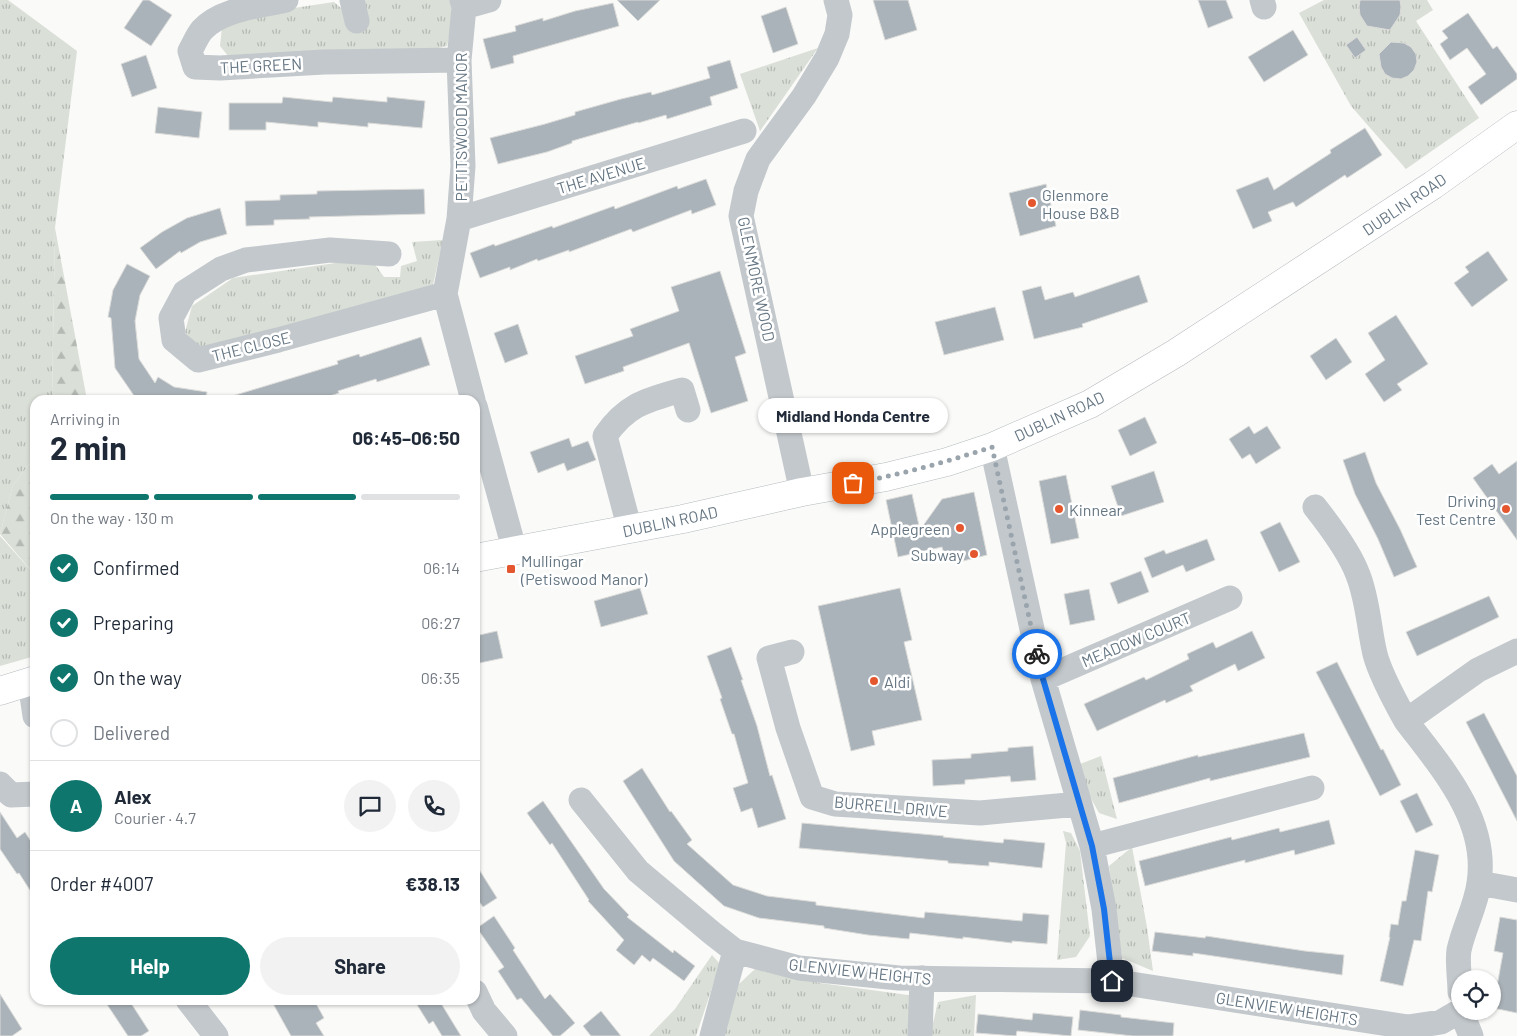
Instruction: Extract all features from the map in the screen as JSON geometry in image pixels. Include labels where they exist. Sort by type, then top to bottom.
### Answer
[{"type":"main road","name":"DUBLIN ROAD","points":[[480,557],[630,530],[802,492],[886,478],[947,462],[992,447],[1090,404],[1176,353],[1433,185],[1517,125]]},
{"type":"main road","points":[[0,691],[30,682]]},
{"type":"street","name":"THE GREEN","points":[[286,0],[235,12],[214,20],[202,31],[190,50],[194,67],[220,68],[324,62],[459,60]]},
{"type":"street","points":[[463,4],[489,0]]},
{"type":"street","name":"GLENMORE WOOD","points":[[802,492],[741,216],[746,191],[758,160],[804,96],[827,58],[838,34],[840,15],[836,0]]},
{"type":"street","name":"PETITSWOOD MANOR","points":[[463,4],[459,60],[463,166],[459,219],[445,294],[472,395]]},
{"type":"street","name":"THE AVENUE","points":[[459,219],[744,132]]},
{"type":"street","name":"THE CLOSE","points":[[389,254],[330,250],[246,260],[221,269],[185,292],[171,318],[174,340],[198,360],[445,294]]},
{"type":"street","points":[[630,530],[605,436],[614,424],[628,411],[644,401],[682,390],[688,410]]},
{"type":"street","points":[[992,447],[1043,679],[1092,846],[1104,909],[1112,981]]},
{"type":"street","points":[[480,448],[484,481],[515,552]]},
{"type":"street","points":[[1315,507],[1334,531],[1358,575],[1370,624],[1375,656],[1394,699],[1406,720],[1462,799],[1480,848],[1480,884],[1459,951],[1459,970]]},
{"type":"street","name":"MEADOW COURT","points":[[1043,679],[1230,598]]},
{"type":"street","points":[[1406,720],[1478,670],[1517,651]]},
{"type":"street","name":"BURRELL DRIVE","points":[[792,652],[769,658],[788,728],[812,797],[835,804],[980,813],[1080,804]]},
{"type":"street","points":[[0,784],[10,795],[30,794]]},
{"type":"street","points":[[1092,846],[1312,788]]},
{"type":"street","name":"GLENVIEW HEIGHTS","points":[[582,800],[638,871],[712,934],[735,951],[799,968],[899,978],[1112,981],[1408,1027],[1441,1022],[1451,1016]]},
{"type":"street","points":[[1480,884],[1517,890]]},
{"type":"street","points":[[712,1036],[735,951]]},
{"type":"street","points":[[920,1036],[922,978]]},
{"type":"street","points":[[480,1003],[484,1011],[505,1036]]},
{"type":"street","points":[[191,1005],[210,1035]]},
{"type":"street","points":[[1464,1020],[1471,1036]]},
{"type":"green space","points":[[0,0],[8,0],[77,51],[55,228],[52,395],[30,395],[30,463],[13,485],[0,534]]},
{"type":"green space","points":[[366,0],[450,0],[453,20],[447,46],[414,54],[233,62],[220,46],[222,27],[254,14],[334,2],[341,8]]},
{"type":"green space","points":[[1324,0],[1427,0],[1433,10],[1416,21],[1479,118],[1406,169],[1351,106],[1299,13]]},
{"type":"green space","points":[[818,48],[760,131],[740,74]]},
{"type":"green space","points":[[55,228],[86,395],[52,395]]},
{"type":"green space","points":[[443,240],[433,285],[218,349],[196,345],[185,332],[192,306],[233,278],[335,263],[374,263],[384,277],[400,277],[401,266],[417,261],[412,242]]},
{"type":"green space","points":[[30,463],[30,569],[0,534],[13,485]]},
{"type":"green space","points":[[0,536],[30,569],[30,657],[0,666]]},
{"type":"green space","points":[[1101,756],[1117,819],[1099,813],[1088,793],[1080,764]]},
{"type":"green space","points":[[1063,831],[1071,833],[1080,851],[1090,936],[1076,957],[1057,960],[1066,843]]},
{"type":"green space","points":[[1132,847],[1153,971],[1122,958],[1109,866]]},
{"type":"green space","points":[[712,955],[720,964],[696,1036],[649,1036],[675,1009]]},
{"type":"green space","points":[[756,968],[820,983],[915,996],[914,1036],[723,1036],[739,984]]},
{"type":"green space","points":[[976,995],[974,1036],[930,1036],[938,1002]]},
{"type":"building","points":[[143,0],[149,0],[172,15],[151,46],[124,28]]},
{"type":"building","points":[[617,0],[660,0],[638,21]]},
{"type":"building","points":[[873,0],[908,0],[917,30],[885,40]]},
{"type":"building","points":[[1198,0],[1226,0],[1233,18],[1208,28]]},
{"type":"building","points":[[1360,0],[1400,0],[1400,15],[1390,30],[1367,26],[1360,15]]},
{"type":"building","points":[[613,3],[619,26],[513,56],[514,63],[491,69],[483,39],[516,31],[515,26],[543,18],[543,21],[575,11]]},
{"type":"building","points":[[786,7],[798,44],[773,53],[761,16]]},
{"type":"building","points":[[1468,13],[1493,49],[1497,46],[1517,74],[1517,79],[1481,105],[1468,87],[1486,74],[1467,48],[1450,60],[1440,44],[1448,38],[1442,31]]},
{"type":"building","points":[[1293,30],[1308,55],[1264,82],[1248,57]]},
{"type":"building","points":[[1357,37],[1366,50],[1355,58],[1346,45]]},
{"type":"building","points":[[1391,42],[1404,43],[1411,47],[1416,54],[1417,62],[1414,70],[1408,76],[1401,79],[1392,78],[1385,74],[1381,67],[1379,54]]},
{"type":"building","points":[[146,55],[157,88],[132,97],[121,64]]},
{"type":"building","points":[[730,60],[738,88],[710,97],[712,105],[667,119],[666,115],[638,122],[572,141],[572,143],[547,152],[498,164],[490,138],[545,124],[575,115],[575,112],[621,99],[651,92],[652,95],[710,78],[707,67]]},
{"type":"building","points":[[283,97],[332,102],[333,97],[387,102],[387,97],[425,101],[422,128],[368,123],[368,127],[318,122],[318,127],[266,122],[266,130],[229,130],[229,103],[282,103]]},
{"type":"building","points":[[158,107],[202,112],[199,138],[155,133]]},
{"type":"building","points":[[1365,128],[1382,155],[1347,178],[1345,175],[1296,207],[1293,202],[1268,212],[1272,221],[1253,229],[1236,190],[1268,177],[1274,190],[1331,153],[1330,150]]},
{"type":"building","points":[[706,179],[716,205],[692,214],[691,210],[633,232],[631,229],[569,252],[569,250],[538,261],[537,259],[510,270],[510,267],[480,278],[470,253],[552,226],[553,228],[614,206],[615,209],[677,186],[678,189]]},
{"type":"building","points":[[1046,184],[1056,226],[1020,236],[1009,193]]},
{"type":"building","points":[[424,189],[425,214],[309,217],[310,219],[274,220],[274,225],[246,226],[245,201],[280,200],[280,195],[317,194],[317,191]]},
{"type":"building","points":[[220,208],[227,234],[200,242],[181,253],[180,251],[156,269],[140,248],[162,232],[187,218]]},
{"type":"building","points":[[1488,251],[1508,280],[1472,307],[1454,283],[1469,272],[1465,267]]},
{"type":"building","points":[[127,264],[150,276],[140,295],[135,321],[139,359],[155,383],[158,377],[174,387],[207,392],[207,395],[134,395],[115,368],[111,318],[108,317],[113,290]]},
{"type":"building","points":[[720,271],[746,353],[735,357],[748,401],[711,413],[689,343],[623,367],[624,371],[585,384],[575,356],[633,336],[630,329],[679,311],[671,287]]},
{"type":"building","points":[[1139,275],[1148,302],[1082,324],[1083,327],[1034,339],[1022,291],[1041,286],[1045,300],[1073,292],[1075,297]]},
{"type":"building","points":[[995,307],[1004,340],[944,355],[935,322]]},
{"type":"building","points":[[1396,315],[1428,364],[1397,384],[1402,390],[1384,402],[1365,374],[1385,360],[1368,333]]},
{"type":"building","points":[[518,324],[528,354],[505,363],[494,333]]},
{"type":"building","points":[[421,337],[430,365],[377,382],[376,379],[338,391],[339,393],[333,395],[236,395],[338,364],[337,361],[359,354],[360,357]]},
{"type":"building","points":[[1336,338],[1352,362],[1326,380],[1310,356]]},
{"type":"building","points":[[1145,417],[1157,443],[1130,456],[1118,430]]},
{"type":"building","points":[[1249,426],[1254,434],[1267,426],[1281,448],[1256,464],[1250,454],[1242,459],[1229,439]]},
{"type":"building","points":[[569,438],[572,447],[588,441],[596,460],[567,471],[564,463],[538,473],[530,452]]},
{"type":"building","points":[[1365,452],[1376,483],[1417,567],[1394,577],[1378,539],[1355,494],[1343,460]]},
{"type":"building","name":"Driving Test Centre","points":[[1517,461],[1517,540],[1473,478],[1492,464],[1499,474]]},
{"type":"building","points":[[1154,471],[1164,502],[1121,516],[1111,486]]},
{"type":"building","name":"Kinnear","points":[[1066,475],[1079,538],[1051,544],[1039,481]]},
{"type":"building","points":[[974,492],[987,555],[963,561],[960,551],[944,555],[942,547],[898,557],[886,500],[912,494],[920,530],[942,499]]},
{"type":"building","points":[[1280,522],[1300,562],[1279,572],[1260,532]]},
{"type":"building","points":[[1207,539],[1215,560],[1186,572],[1183,565],[1152,578],[1144,558],[1164,550],[1166,554]]},
{"type":"building","points":[[1141,571],[1149,592],[1118,604],[1110,583]]},
{"type":"building","points":[[640,588],[648,614],[601,627],[594,601]]},
{"type":"building","name":"Aldi","points":[[900,588],[912,640],[904,642],[922,720],[872,731],[875,745],[851,751],[818,606]]},
{"type":"building","points":[[1089,589],[1095,620],[1070,625],[1064,594]]},
{"type":"building","points":[[1489,596],[1499,617],[1417,656],[1406,632]]},
{"type":"building","points":[[497,631],[503,658],[480,663],[480,635]]},
{"type":"building","points":[[1252,631],[1265,658],[1238,671],[1235,664],[1190,686],[1193,691],[1166,703],[1165,700],[1097,731],[1084,704],[1144,677],[1146,680],[1189,659],[1187,654],[1213,642],[1216,648]]},
{"type":"building","points":[[731,647],[757,726],[770,776],[772,775],[786,819],[758,828],[752,808],[741,812],[733,788],[748,783],[734,734],[732,734],[707,656]]},
{"type":"building","points":[[1337,662],[1381,750],[1383,749],[1401,785],[1380,796],[1316,672]]},
{"type":"building","points":[[1484,713],[1517,776],[1517,821],[1466,722]]},
{"type":"building","points":[[1304,733],[1310,757],[1210,781],[1210,778],[1119,803],[1113,778],[1198,755],[1198,757]]},
{"type":"building","points":[[1033,746],[1036,780],[1011,782],[1010,776],[965,780],[965,784],[933,786],[932,760],[971,758],[971,754],[1008,751],[1008,748]]},
{"type":"building","points":[[642,768],[670,812],[692,840],[687,844],[733,885],[767,896],[816,902],[816,905],[924,918],[925,912],[1022,921],[1023,913],[1049,915],[1047,944],[1012,941],[1012,943],[910,933],[909,939],[868,935],[824,928],[824,926],[759,918],[724,906],[674,861],[623,781]]},
{"type":"building","points":[[1417,793],[1433,825],[1416,833],[1400,801]]},
{"type":"building","points":[[543,801],[604,889],[629,915],[627,917],[673,953],[674,950],[695,966],[684,981],[653,958],[650,962],[642,955],[634,965],[616,950],[624,940],[588,901],[552,843],[550,845],[527,813]]},
{"type":"building","points":[[0,812],[17,838],[25,832],[30,840],[30,890],[19,873],[17,874],[0,849]]},
{"type":"building","points":[[1329,820],[1335,844],[1295,855],[1294,850],[1245,863],[1245,860],[1145,886],[1139,861],[1231,837],[1232,840],[1279,828],[1280,832]]},
{"type":"building","points":[[802,823],[1003,843],[1004,839],[1045,843],[1042,868],[989,862],[989,866],[948,863],[948,861],[799,848]]},
{"type":"building","points":[[1415,850],[1439,855],[1432,892],[1428,891],[1421,941],[1414,940],[1403,986],[1380,981],[1391,924],[1398,925],[1402,901],[1406,901]]},
{"type":"building","points":[[480,871],[497,898],[483,907],[480,903]]},
{"type":"building","points":[[494,916],[515,948],[513,950],[545,999],[550,994],[575,1023],[560,1036],[553,1036],[521,998],[517,1000],[498,971],[504,967],[480,932],[480,926]]},
{"type":"building","points":[[1500,917],[1517,920],[1517,1013],[1501,1010],[1500,970],[1503,953],[1494,951]]},
{"type":"building","points":[[1155,932],[1205,938],[1206,936],[1344,955],[1342,975],[1193,953],[1193,956],[1152,951]]},
{"type":"building","points":[[0,994],[22,1029],[12,1036],[0,1036]]},
{"type":"building","points":[[107,1005],[132,1005],[149,1031],[141,1036],[128,1036]]},
{"type":"building","points":[[274,1005],[317,1005],[324,1018],[316,1023],[324,1036],[291,1036]]},
{"type":"building","points":[[417,1005],[442,1005],[461,1036],[442,1036],[433,1021],[429,1024]]},
{"type":"building","points":[[1080,1010],[1174,1023],[1173,1036],[1133,1036],[1078,1030]]},
{"type":"building","points":[[601,1011],[621,1036],[591,1036],[583,1026]]},
{"type":"building","points":[[1033,1013],[1073,1017],[1071,1036],[1017,1031],[1016,1036],[976,1033],[978,1014],[1032,1020]]},
{"type":"way so far","points":[[853,483],[886,478],[947,462],[992,447],[1037,654]]},
{"type":"place","name":"Glenmore House B&B","points":[[1032,203]]},
{"type":"place","name":"Midland Honda Centre","points":[[853,483]]},
{"type":"place","name":"Kinnear","points":[[1059,509]]},
{"type":"place","name":"Driving Test Centre","points":[[1506,509]]},
{"type":"place","name":"Applegreen","points":[[960,528]]},
{"type":"place","name":"Subway","points":[[974,554]]},
{"type":"place","name":"Mullingar (Petiswood Manor)","points":[[511,569]]},
{"type":"place","name":"Aldi","points":[[874,681]]},
{"type":"route","points":[[1037,654],[1092,846],[1104,909],[1112,981]]}]
